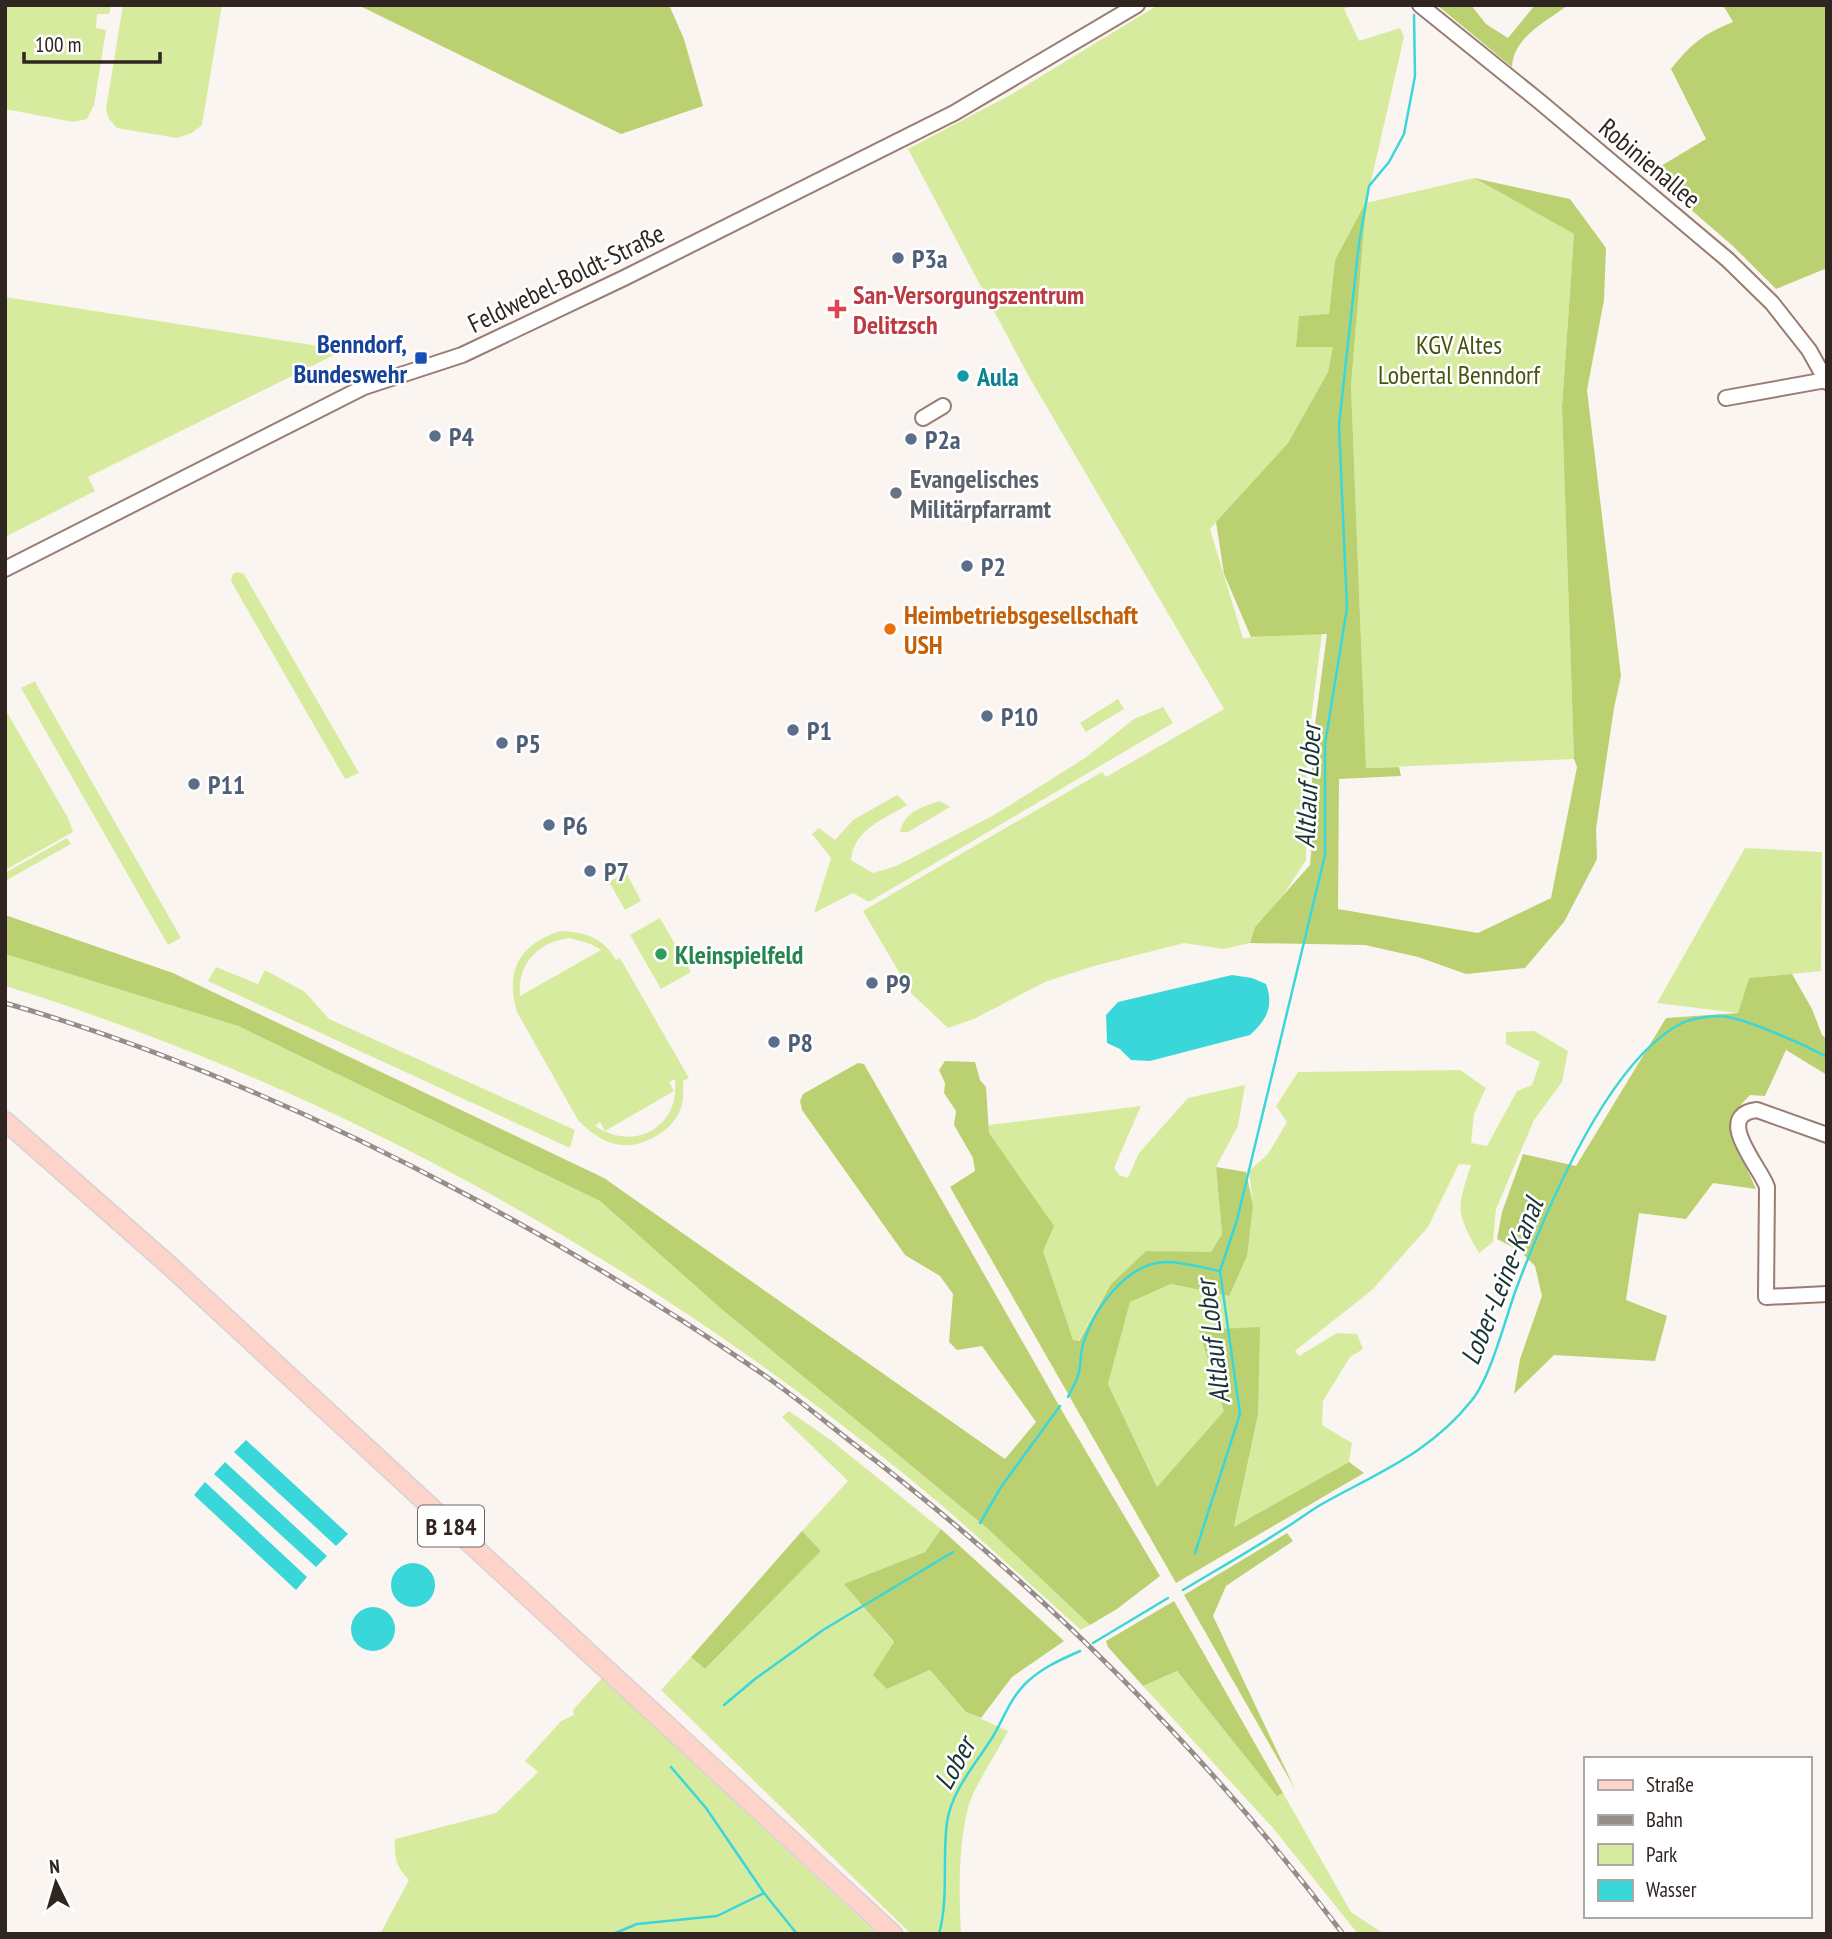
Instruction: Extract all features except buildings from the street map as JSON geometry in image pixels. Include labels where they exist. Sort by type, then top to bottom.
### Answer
[{"type":"main road","name":"B 184","points":[[5,1121],[181,1276],[893,1934]]},
{"type":"street","name":"Feldwebel-Boldt-Straße","points":[[5,569],[364,387],[462,355],[636,272],[954,113],[1137,5]]},
{"type":"street","name":"Robinienallee","points":[[1420,5],[1728,260],[1772,303],[1809,350],[1826,381],[1726,398]]},
{"type":"street","points":[[923,418],[943,406]]},
{"type":"street","points":[[1827,1135],[1757,1110],[1750,1110],[1741,1117],[1738,1125],[1743,1147],[1763,1175],[1767,1187],[1766,1297],[1827,1294]]},
{"type":"green space","points":[[5,5],[111,5],[109,14],[97,14],[96,28],[106,30],[94,105],[87,119],[73,122],[5,109]]},
{"type":"green space","points":[[123,5],[222,5],[202,125],[192,133],[177,138],[117,128],[109,119],[106,109]]},
{"type":"green space","points":[[358,5],[669,5],[684,39],[703,106],[621,134]]},
{"type":"green space","name":"KGV Altes Lobertal Benndorf","points":[[1158,5],[1353,5],[1344,9],[1359,41],[1400,28],[1404,37],[1366,203],[1474,178],[1574,234],[1562,407],[1574,759],[1366,768],[1351,386],[1365,205],[1335,260],[1329,315],[1300,316],[1334,347],[1328,372],[1288,443],[1210,529],[1243,638],[1322,633],[1307,751],[1306,860],[1284,894],[1255,927],[1250,943],[1224,949],[1184,943],[1094,966],[1045,982],[974,1019],[948,1028],[912,994],[863,911],[1102,772],[1106,777],[1224,709],[1028,375],[908,149],[1012,94]]},
{"type":"green space","points":[[1437,5],[1471,5],[1486,24],[1508,38],[1535,5],[1568,5],[1524,39],[1514,56],[1512,67]]},
{"type":"green space","points":[[1723,5],[1827,5],[1827,268],[1776,289],[1734,247],[1667,189],[1661,166],[1706,139],[1671,69],[1698,41],[1733,22]]},
{"type":"green space","points":[[1474,178],[1570,199],[1606,248],[1604,300],[1587,390],[1621,676],[1596,829],[1597,859],[1564,922],[1525,968],[1466,974],[1418,957],[1365,945],[1250,943],[1255,927],[1310,865],[1312,747],[1327,634],[1251,637],[1224,574],[1216,522],[1288,443],[1328,372],[1333,347],[1296,347],[1299,316],[1329,314],[1335,260],[1366,202],[1351,386],[1366,768],[1399,767],[1401,776],[1339,779],[1338,909],[1478,933],[1551,898],[1577,767],[1574,759],[1562,407],[1574,234]]},
{"type":"green space","points":[[5,297],[344,350],[88,477],[95,491],[5,537]]},
{"type":"green space","points":[[233,574],[244,574],[359,773],[345,779],[231,581]]},
{"type":"green space","points":[[35,681],[181,938],[168,945],[21,688]]},
{"type":"green space","points":[[1118,699],[1124,709],[1086,732],[1080,723]]},
{"type":"green space","points":[[1163,707],[1173,723],[869,902],[853,893],[814,913],[831,858],[812,834],[819,828],[835,840],[853,820],[897,795],[907,805],[864,833],[853,849],[851,860],[873,873],[896,866],[994,815],[1085,758],[1134,719]]},
{"type":"green space","points":[[5,709],[68,818],[73,832],[5,870]]},
{"type":"green space","points":[[940,801],[950,807],[908,832],[900,832],[910,815]]},
{"type":"green space","points":[[67,838],[71,844],[5,881],[5,873]]},
{"type":"green space","points":[[1745,848],[1822,852],[1821,971],[1749,978],[1738,1013],[1657,1003]]},
{"type":"green space","points":[[626,872],[641,901],[625,910],[609,882]]},
{"type":"green space","points":[[5,915],[173,973],[604,1178],[1005,1459],[1036,1422],[982,1346],[957,1350],[949,1342],[953,1294],[940,1276],[905,1255],[802,1110],[800,1101],[803,1094],[858,1063],[864,1064],[1065,1416],[1160,1576],[1117,1609],[1090,1625],[988,1529],[719,1307],[600,1201],[238,1026],[5,954]]},
{"type":"green space","name":"Kleinspielfeld","points":[[660,918],[691,972],[661,989],[630,935]]},
{"type":"green space","points":[[560,931],[585,935],[599,941],[616,960],[620,958],[689,1078],[683,1081],[683,1102],[677,1117],[656,1136],[634,1144],[614,1144],[596,1135],[578,1120],[517,1012],[513,984],[519,961],[534,944]],"holes":[[[569,938],[591,944],[601,950],[520,996],[520,984],[526,965],[539,950],[558,940]],[[675,1079],[675,1096],[670,1111],[652,1131],[625,1137],[605,1131],[674,1091],[669,1082]],[[600,1122],[605,1131],[595,1126]]]},
{"type":"green space","points":[[5,954],[238,1026],[600,1201],[719,1307],[988,1529],[1090,1625],[1081,1630],[915,1483],[832,1417],[659,1295],[569,1239],[384,1138],[288,1093],[145,1034],[5,986]]},
{"type":"green space","points":[[216,967],[258,984],[265,970],[305,992],[329,1019],[575,1130],[570,1148],[208,981]]},
{"type":"green space","points":[[1792,974],[1812,1009],[1822,1035],[1827,1039],[1827,1075],[1786,1050],[1765,1096],[1750,1095],[1736,1110],[1731,1133],[1756,1189],[1713,1183],[1686,1219],[1639,1213],[1626,1300],[1667,1316],[1655,1361],[1554,1355],[1514,1394],[1520,1359],[1542,1296],[1535,1266],[1520,1251],[1497,1239],[1502,1212],[1523,1154],[1576,1166],[1666,1018],[1738,1013],[1749,978]]},
{"type":"green space","points":[[1534,1031],[1568,1051],[1562,1082],[1534,1120],[1496,1209],[1493,1242],[1479,1253],[1462,1219],[1461,1202],[1471,1165],[1459,1164],[1428,1227],[1372,1290],[1295,1351],[1299,1356],[1337,1333],[1357,1334],[1363,1349],[1350,1357],[1323,1401],[1322,1425],[1352,1443],[1349,1462],[1234,1528],[1258,1415],[1224,1411],[1157,1487],[1108,1384],[1130,1301],[1171,1284],[1228,1296],[1253,1205],[1249,1171],[1268,1154],[1287,1122],[1276,1106],[1298,1072],[1460,1070],[1486,1088],[1474,1114],[1471,1143],[1487,1146],[1517,1091],[1532,1085],[1540,1062],[1506,1044],[1506,1032]]},
{"type":"green space","points":[[945,1061],[975,1062],[980,1080],[986,1087],[989,1133],[1054,1226],[1043,1251],[1073,1340],[1079,1341],[1111,1284],[1146,1251],[1211,1252],[1222,1234],[1216,1167],[1246,1172],[1253,1205],[1247,1256],[1229,1296],[1171,1284],[1130,1302],[1108,1384],[1157,1487],[1224,1411],[1199,1330],[1260,1327],[1258,1415],[1234,1527],[1349,1462],[1364,1473],[1176,1583],[950,1187],[975,1171],[973,1158],[954,1125],[956,1111],[944,1093],[945,1083],[939,1070]]},
{"type":"green space","points":[[1245,1085],[1238,1126],[1216,1167],[1222,1234],[1211,1253],[1146,1251],[1111,1284],[1078,1341],[1072,1340],[1043,1251],[989,1133],[989,1125],[1141,1106],[1114,1168],[1119,1175],[1128,1178],[1139,1153],[1188,1098]]},
{"type":"green space","points":[[789,1411],[832,1441],[941,1529],[925,1552],[845,1584],[894,1643],[887,1689],[930,1670],[966,1712],[1008,1731],[980,1780],[968,1808],[961,1855],[961,1934],[911,1934],[661,1690],[691,1657],[705,1669],[821,1551],[802,1531],[848,1481],[782,1417]]},
{"type":"green space","points":[[941,1529],[1064,1641],[1012,1677],[981,1718],[966,1712],[930,1670],[887,1689],[873,1675],[894,1642],[844,1584],[925,1552]]},
{"type":"green space","points":[[802,1531],[821,1551],[705,1669],[691,1657]]},
{"type":"green space","points":[[1287,1533],[1293,1541],[1226,1586],[1213,1616],[1295,1789],[1184,1595]]},
{"type":"green space","points":[[1174,1601],[1283,1793],[1277,1796],[1177,1671],[1143,1686],[1108,1647],[1106,1641]]},
{"type":"green space","points":[[1177,1671],[1277,1795],[1283,1793],[1351,1912],[1384,1934],[1358,1934],[1273,1828],[1143,1686]]},
{"type":"green space","points":[[602,1678],[877,1934],[380,1934],[409,1880],[397,1861],[395,1839],[496,1813],[538,1772],[525,1761],[561,1721],[574,1715],[573,1710]]},
{"type":"water","points":[[1232,975],[1252,978],[1266,984],[1269,1006],[1265,1018],[1250,1035],[1150,1061],[1131,1060],[1120,1049],[1107,1043],[1106,1015],[1118,1002]]},
{"type":"water","points":[[246,1440],[348,1534],[336,1546],[234,1452]]},
{"type":"water","points":[[225,1462],[327,1556],[316,1567],[214,1474]]},
{"type":"water","points":[[205,1482],[307,1577],[296,1590],[194,1495]]},
{"type":"water","points":[[413,1563],[422,1564],[429,1569],[434,1576],[434,1594],[429,1601],[422,1606],[413,1607],[404,1606],[397,1601],[392,1594],[391,1585],[392,1576],[397,1569],[404,1564]]},
{"type":"water","points":[[373,1607],[389,1613],[395,1629],[389,1645],[373,1651],[357,1645],[351,1629],[357,1613]]},
{"type":"waterway","name":"Altlauf Lober","points":[[1195,1553],[1240,1414],[1220,1271],[1237,1220],[1325,855],[1325,744],[1347,608],[1339,425],[1359,243],[1369,186],[1389,162],[1404,134],[1415,76],[1414,15]]},
{"type":"waterway","name":"Lober-Leine-Kanal","points":[[1183,1590],[1322,1504],[1403,1460],[1439,1434],[1472,1400],[1491,1364],[1515,1292],[1543,1223],[1581,1143],[1628,1070],[1654,1042],[1682,1023],[1719,1016],[1757,1026],[1827,1057]]},
{"type":"waterway","points":[[1068,1397],[1078,1375],[1088,1331],[1103,1304],[1125,1279],[1151,1264],[1166,1262],[1220,1271]]},
{"type":"waterway","points":[[980,1523],[1001,1487],[1060,1406]]},
{"type":"waterway","points":[[724,1705],[823,1630],[953,1552]]},
{"type":"waterway","name":"Lober","points":[[1093,1643],[1168,1598]]},
{"type":"waterway","name":"Lober","points":[[939,1934],[944,1906],[947,1822],[959,1788],[1020,1690],[1044,1669],[1080,1651]]},
{"type":"waterway","points":[[613,1934],[637,1924],[717,1916],[764,1893],[706,1808],[671,1767]]},
{"type":"waterway","points":[[764,1893],[797,1934]]},
{"type":"railway","points":[[5,1003],[124,1041],[240,1086],[410,1165],[580,1258],[655,1303],[764,1375],[919,1495],[1050,1609],[1113,1670],[1233,1798],[1343,1934]]},
{"type":"place","name":"P3a","points":[[898,258]]},
{"type":"place","name":"San-Versorgungszentrum Delitzsch","points":[[837,309]]},
{"type":"place","name":"Benndorf, Bundeswehr","points":[[421,358]]},
{"type":"place","name":"Aula","points":[[963,376]]},
{"type":"place","name":"P4","points":[[435,436]]},
{"type":"place","name":"P2a","points":[[911,439]]},
{"type":"place","name":"Evangelisches Militärpfarramt","points":[[896,493]]},
{"type":"place","name":"P2","points":[[967,566]]},
{"type":"place","name":"Heimbetriebsgesellschaft USH","points":[[890,629]]},
{"type":"place","name":"P10","points":[[987,716]]},
{"type":"place","name":"P1","points":[[793,730]]},
{"type":"place","name":"P5","points":[[502,743]]},
{"type":"place","name":"P11","points":[[194,784]]},
{"type":"place","name":"P6","points":[[549,825]]},
{"type":"place","name":"P7","points":[[590,871]]},
{"type":"place","name":"Kleinspielfeld","points":[[661,954]]},
{"type":"place","name":"P9","points":[[872,983]]},
{"type":"place","name":"P8","points":[[774,1042]]}]
